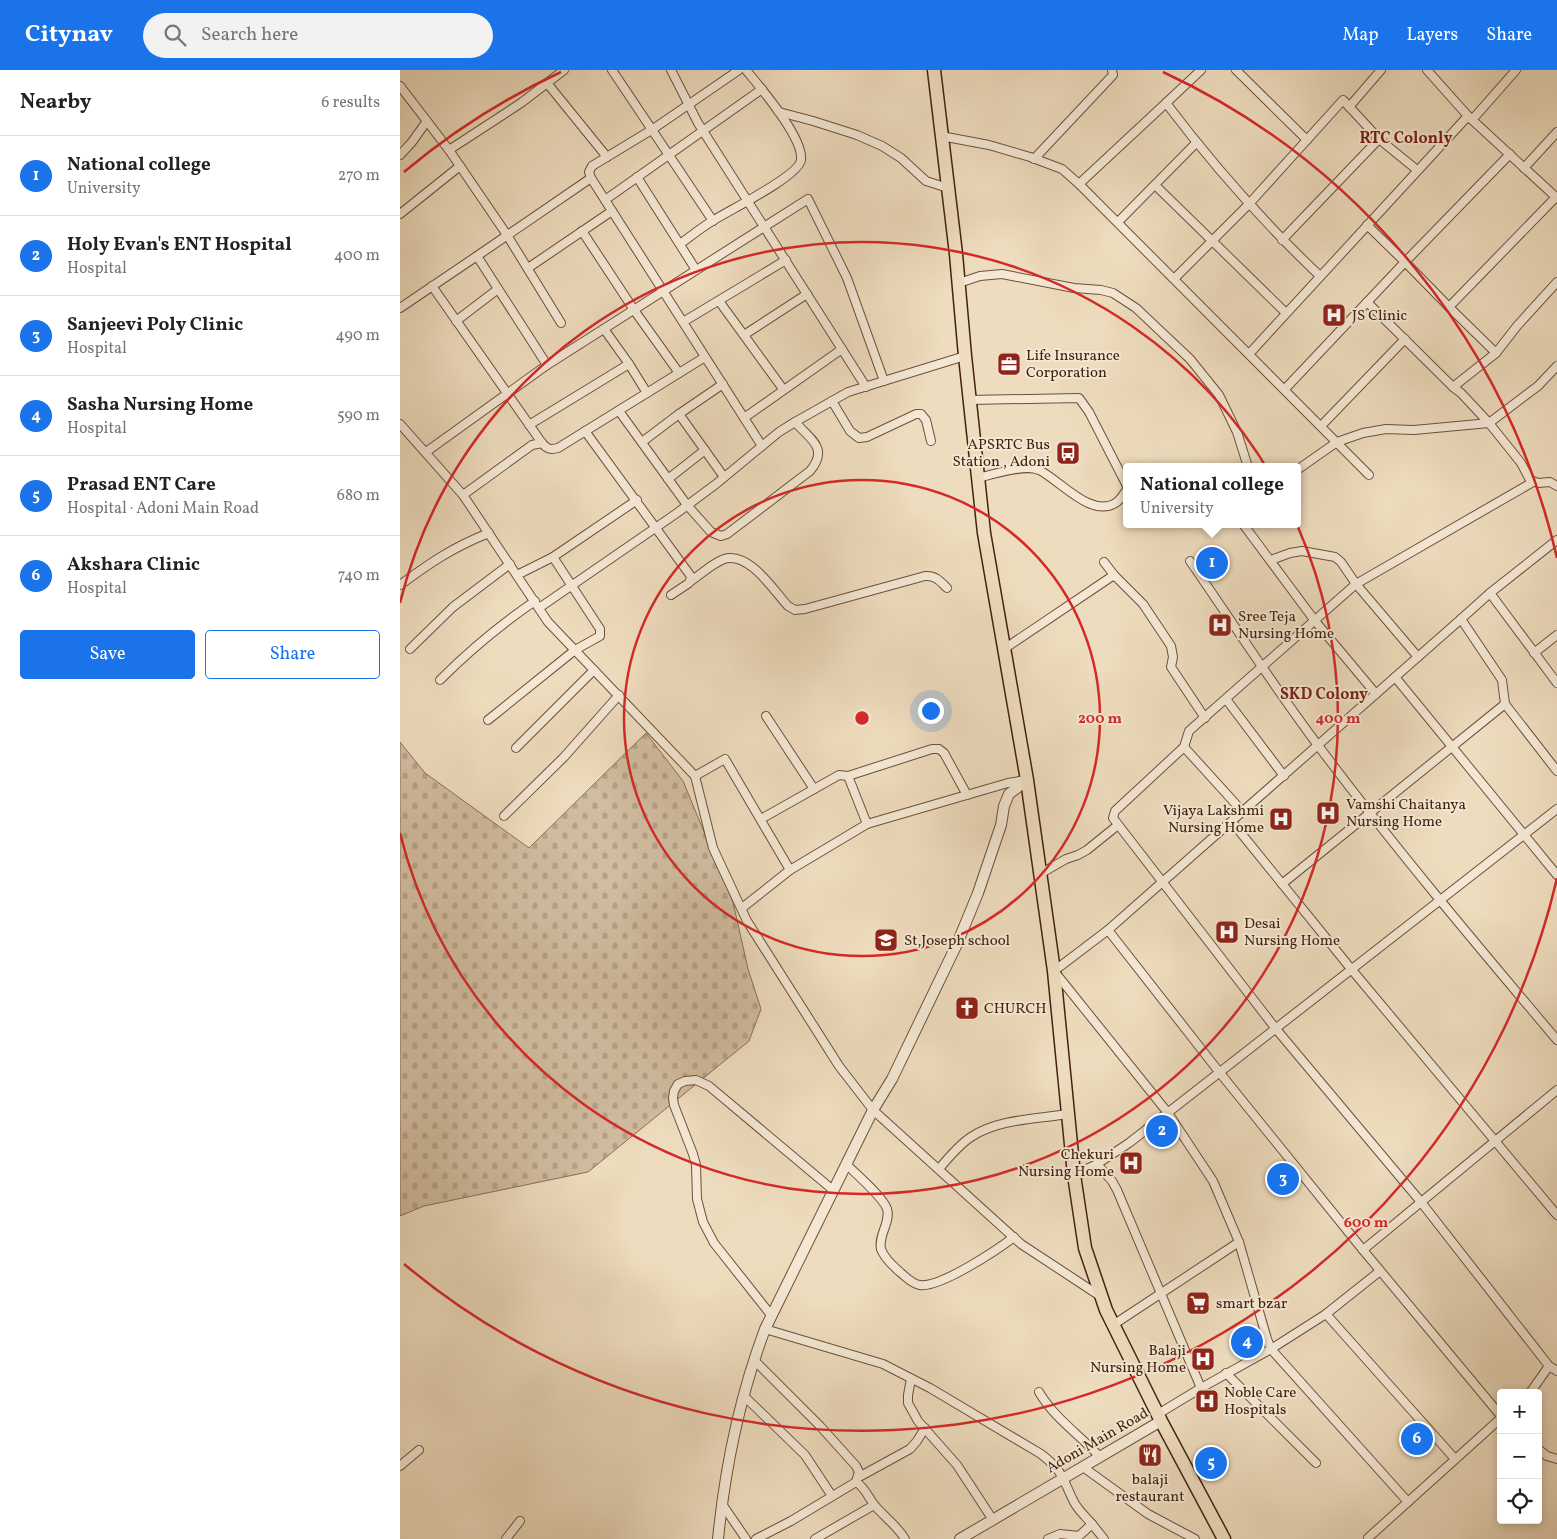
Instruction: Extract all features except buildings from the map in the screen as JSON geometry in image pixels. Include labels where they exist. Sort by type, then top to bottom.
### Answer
[{"type":"main road","points":[[934,70],[984,534],[1027,780],[1054,971],[1074,1175],[1085,1248],[1113,1325],[1160,1418]]},
{"type":"main road","name":"Adoni Main Road","points":[[1160,1418],[1224,1539]]},
{"type":"street","points":[[449,150],[521,103],[564,70]]},
{"type":"street","points":[[612,70],[713,220]]},
{"type":"street","points":[[670,70],[703,131],[866,387]]},
{"type":"street","points":[[739,70],[653,129],[607,157],[590,169],[589,172],[591,178],[762,446]]},
{"type":"street","points":[[680,244],[713,220],[784,179],[798,167],[801,160],[796,138],[779,112],[746,70]]},
{"type":"street","points":[[1079,184],[1201,70]]},
{"type":"street","points":[[1236,70],[1307,140]]},
{"type":"street","points":[[1349,107],[1380,70]]},
{"type":"street","points":[[1427,70],[1470,118],[1556,198],[1449,307]]},
{"type":"street","points":[[1249,354],[1418,170],[1516,70]]},
{"type":"street","points":[[1034,159],[1115,72]]},
{"type":"street","points":[[547,83],[607,157]]},
{"type":"street","points":[[400,86],[449,150],[507,235],[561,323]]},
{"type":"street","points":[[606,200],[762,89]]},
{"type":"street","points":[[1174,279],[1248,204],[1343,100],[1379,139],[1418,170]]},
{"type":"street","points":[[1166,103],[1196,143],[1248,204],[1320,276]]},
{"type":"street","points":[[779,112],[857,135],[882,146],[901,158],[926,181],[948,188]]},
{"type":"street","points":[[400,155],[427,121]]},
{"type":"street","points":[[1524,168],[1557,132]]},
{"type":"street","points":[[941,136],[989,145],[1062,168],[1369,475]]},
{"type":"street","points":[[1282,240],[1379,139]]},
{"type":"street","points":[[1118,222],[1196,143]]},
{"type":"street","points":[[1285,389],[1510,154]]},
{"type":"street","points":[[400,214],[460,166]]},
{"type":"street","points":[[637,177],[696,270]]},
{"type":"street","points":[[400,308],[591,178]]},
{"type":"street","points":[[1155,185],[1286,313]]},
{"type":"street","points":[[426,452],[547,364],[808,199],[847,278],[884,381]]},
{"type":"street","points":[[528,268],[612,211]]},
{"type":"street","points":[[1367,225],[1496,352]]},
{"type":"street","points":[[582,231],[634,310],[679,373]]},
{"type":"street","points":[[477,256],[547,364]]},
{"type":"street","points":[[683,322],[786,260]]},
{"type":"street","points":[[958,283],[980,276],[1002,274],[1074,288],[1113,293],[1136,308],[1190,359],[1219,395],[1237,432],[1247,463]]},
{"type":"street","points":[[1453,387],[1496,352],[1557,282]]},
{"type":"street","points":[[432,286],[547,448],[558,448],[705,357]]},
{"type":"street","points":[[456,321],[498,289]]},
{"type":"street","points":[[744,335],[807,294]]},
{"type":"street","points":[[719,301],[783,390]]},
{"type":"street","points":[[1367,302],[1453,387],[1461,392],[1489,423],[1521,463],[1527,476],[1533,482]]},
{"type":"street","points":[[604,329],[630,364],[647,393]]},
{"type":"street","points":[[1321,426],[1405,339]]},
{"type":"street","points":[[744,418],[842,349]]},
{"type":"street","points":[[440,680],[491,632],[570,585],[687,506],[795,422],[848,392],[964,356]]},
{"type":"street","points":[[529,425],[630,364]]},
{"type":"street","points":[[1301,467],[1337,442],[1363,433],[1386,428],[1414,430],[1489,423],[1538,386],[1557,366]]},
{"type":"street","points":[[642,442],[723,384]]},
{"type":"street","points":[[969,400],[1079,398],[1089,412],[1123,480]]},
{"type":"street","points":[[832,401],[850,431],[858,438],[862,438],[906,418],[921,414],[926,420],[930,440]]},
{"type":"street","points":[[619,411],[687,506],[712,532],[721,536],[727,534],[810,471],[818,462],[820,455],[818,448],[795,422]]},
{"type":"street","points":[[679,414],[724,477]]},
{"type":"street","points":[[400,424],[462,495],[548,622],[695,776],[713,848],[748,921],[839,1066],[873,1110],[1014,1237],[1102,1297]]},
{"type":"street","points":[[585,431],[637,500],[654,528],[690,575],[691,580]]},
{"type":"street","points":[[462,495],[532,445],[542,443]]},
{"type":"street","points":[[668,479],[705,450]]},
{"type":"street","points":[[978,478],[1012,469],[1038,470],[1069,492],[1096,506],[1117,502],[1123,494]]},
{"type":"street","points":[[1557,486],[1550,482],[1533,482],[1356,584],[1189,731],[1184,747],[1115,811],[1113,818],[1276,1029],[1421,1202],[1549,1366],[1557,1371]]},
{"type":"street","points":[[517,575],[553,557],[637,500]]},
{"type":"street","points":[[1246,528],[1315,621],[1376,694]]},
{"type":"street","points":[[400,586],[436,558],[458,545],[488,532]]},
{"type":"street","points":[[1408,1502],[1271,1349],[1239,1242],[1213,1181],[1168,1113],[1054,971],[1108,930],[1490,593],[1557,540]]},
{"type":"street","points":[[1271,560],[1290,553],[1302,552],[1328,554],[1335,557],[1418,657]]},
{"type":"street","points":[[488,720],[575,650],[597,638],[601,633],[553,557]]},
{"type":"street","points":[[671,595],[724,559],[732,558],[752,565],[788,606],[795,610],[805,609],[931,575],[947,588]]},
{"type":"street","points":[[1190,561],[1318,746],[1370,814],[1440,901],[1557,1040]]},
{"type":"street","points":[[1104,562],[1114,575],[1143,604],[1171,646],[1173,657],[1171,667],[1204,718]]},
{"type":"street","points":[[410,649],[453,607],[510,564]]},
{"type":"street","points":[[1004,649],[1114,575]]},
{"type":"street","points":[[1490,593],[1557,683]]},
{"type":"street","points":[[1461,619],[1502,680],[1505,704],[1557,771]]},
{"type":"street","points":[[1534,653],[1557,635]]},
{"type":"street","points":[[516,748],[594,670]]},
{"type":"street","points":[[1395,678],[1557,875]]},
{"type":"street","points":[[504,816],[564,757],[618,695]]},
{"type":"street","points":[[1226,699],[1284,776]]},
{"type":"street","points":[[1282,884],[1505,704]]},
{"type":"street","points":[[766,716],[814,789]]},
{"type":"street","points":[[1184,747],[1243,812]]},
{"type":"street","points":[[761,820],[839,775],[848,776],[932,749],[939,749],[944,753],[967,795]]},
{"type":"street","points":[[695,776],[726,759],[790,870]]},
{"type":"street","points":[[848,776],[867,824]]},
{"type":"street","points":[[742,908],[790,870],[867,824],[1008,783],[1027,780]]},
{"type":"street","points":[[718,1539],[722,1504],[737,1424],[754,1360],[765,1329],[873,1110],[892,1079],[956,944],[981,884],[1001,825],[1004,806],[1009,794],[1027,780]]},
{"type":"street","points":[[1074,1175],[1097,1164],[1129,1143],[1557,810]]},
{"type":"street","points":[[1232,822],[1352,970],[1557,1215]]},
{"type":"street","points":[[1040,874],[1066,859],[1087,850],[1118,825]]},
{"type":"street","points":[[1108,930],[1220,1073],[1497,1412]]},
{"type":"street","points":[[771,1315],[714,1243],[703,1222],[697,1199],[697,1181],[693,1154],[674,1105],[674,1091],[678,1084],[696,1080],[709,1086],[833,1190]]},
{"type":"street","points":[[1363,1250],[1557,1090]]},
{"type":"street","points":[[939,1169],[951,1154],[971,1136],[998,1125],[1068,1114]]},
{"type":"street","points":[[846,1164],[884,1203],[888,1217],[882,1235],[881,1248],[884,1256],[896,1269],[913,1282],[921,1285],[934,1283],[979,1262],[1014,1237]]},
{"type":"street","points":[[1097,1164],[1112,1181],[1117,1190],[1201,1388]]},
{"type":"street","points":[[1113,1325],[1239,1242]]},
{"type":"street","points":[[1160,1418],[1201,1388],[1271,1349],[1326,1314],[1380,1271]]},
{"type":"street","points":[[1326,1314],[1455,1459]]},
{"type":"street","points":[[765,1329],[883,1364],[976,1415],[1041,1454],[1056,1467],[1064,1478],[1075,1504],[1104,1539]]},
{"type":"street","points":[[754,1360],[820,1426],[856,1466],[857,1480],[860,1485],[874,1505],[894,1524],[906,1539]]},
{"type":"street","points":[[1533,1389],[1549,1366]]},
{"type":"street","points":[[1226,1373],[1316,1462]]},
{"type":"street","points":[[911,1379],[908,1403],[918,1421],[957,1465],[993,1520]]},
{"type":"street","points":[[1039,1392],[1055,1414],[1085,1440],[1100,1457]]},
{"type":"street","points":[[744,1396],[805,1455],[832,1496]]},
{"type":"street","name":"Adoni Main Road","points":[[960,1539],[1100,1457],[1160,1418]]},
{"type":"street","points":[[1369,1539],[1497,1421]]},
{"type":"street","points":[[756,1539],[910,1449],[925,1428]]},
{"type":"street","points":[[400,1466],[419,1450]]},
{"type":"street","points":[[1542,1452],[1557,1459]]},
{"type":"street","points":[[1083,1467],[1148,1514],[1194,1539]]},
{"type":"street","points":[[722,1504],[746,1539]]},
{"type":"street","points":[[815,1539],[874,1505]]},
{"type":"street","points":[[506,1539],[520,1521]]},
{"type":"street","points":[[1048,1539],[1060,1534],[1079,1536],[1092,1524]]},
{"type":"green space","points":[[646,733],[683,781],[733,902],[748,969],[761,1009],[749,1041],[588,1172],[424,1206],[400,1216],[400,742],[425,773],[529,848]]},
{"type":"place","name":"JS Clinic","points":[[1334,315]]},
{"type":"place","name":"Life Insurance Corporation","points":[[1009,364]]},
{"type":"place","name":"APSRTC Bus Station , Adoni","points":[[1068,453]]},
{"type":"place","name":"National college","points":[[1212,563]]},
{"type":"place","name":"Sree Teja Nursing Home","points":[[1220,625]]},
{"type":"place","name":"Vamshi Chaitanya Nursing Home","points":[[1328,813]]},
{"type":"place","name":"Vijaya Lakshmi Nursing Home","points":[[1281,819]]},
{"type":"place","name":"Desai Nursing Home","points":[[1227,932]]},
{"type":"place","name":"St,Joseph school","points":[[886,940]]},
{"type":"place","name":"CHURCH","points":[[967,1008]]},
{"type":"place","name":"Holy Evan's ENT Hospital","points":[[1162,1131]]},
{"type":"place","name":"Chekuri Nursing Home","points":[[1131,1163]]},
{"type":"place","name":"Sanjeevi Poly Clinic","points":[[1283,1179]]},
{"type":"place","name":"smart bzar","points":[[1198,1303]]},
{"type":"place","name":"Sasha Nursing Home","points":[[1247,1342]]},
{"type":"place","name":"Balaji Nursing Home","points":[[1203,1359]]},
{"type":"place","name":"Noble Care Hospitals","points":[[1207,1401]]},
{"type":"place","name":"Akshara Clinic","points":[[1417,1439]]},
{"type":"place","name":"balaji restaurant","points":[[1150,1455]]},
{"type":"place","name":"Prasad ENT Care","points":[[1211,1463]]},
{"type":"district","name":"RTC Colonly","points":[[1406,137]]},
{"type":"district","name":"SKD Colony","points":[[1324,693]]}]
